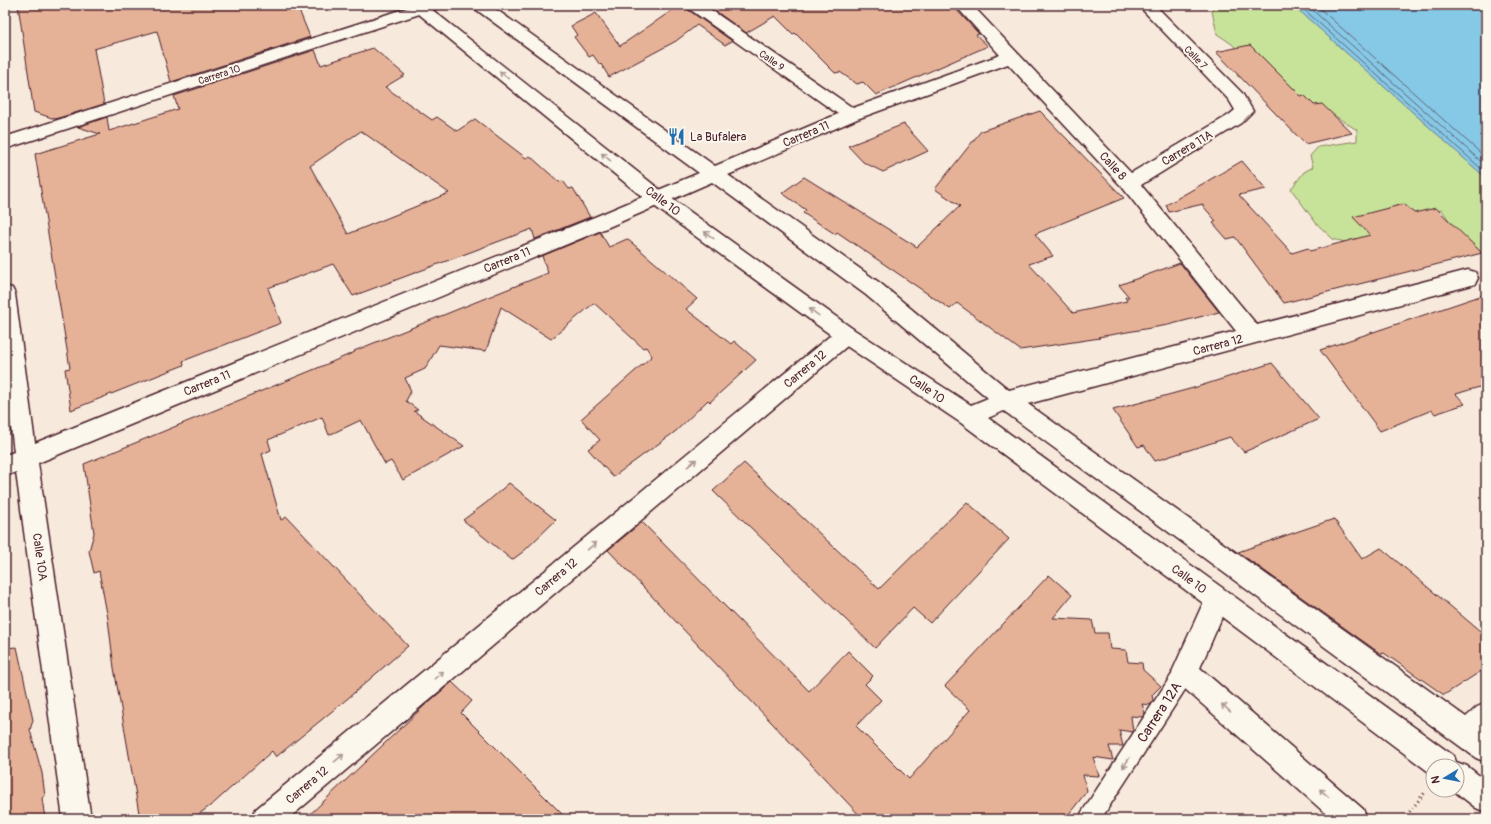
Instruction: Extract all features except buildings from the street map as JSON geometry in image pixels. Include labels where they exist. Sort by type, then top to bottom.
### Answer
[{"type":"street","points":[[480,5],[874,289],[1006,400],[1476,741],[1486,716]]},
{"type":"street","name":"Calle 9","points":[[694,5],[850,115]]},
{"type":"street","name":"Calle 8","points":[[963,5],[1129,183],[1252,336]]},
{"type":"street","name":"Calle 7","points":[[1146,5],[1236,97],[1244,111]]},
{"type":"street","name":"Carrera 10","points":[[5,143],[423,6]]},
{"type":"street","name":"Calle 10","points":[[423,6],[657,198],[846,335],[969,416],[1433,758]]},
{"type":"street","name":"Carrera 11","points":[[15,462],[657,198],[850,115],[1010,57]]},
{"type":"street","name":"Carrera 11A","points":[[1129,183],[1235,120],[1244,111]]},
{"type":"street","name":"Carrera 12","points":[[969,416],[1006,400],[1468,278]]},
{"type":"street","name":"Calle 10A","points":[[5,294],[15,462],[76,819]]},
{"type":"street","name":"Carrera 12","points":[[266,819],[846,335]]},
{"type":"street","name":"Carrera 12A","points":[[1185,672],[1217,600]]},
{"type":"street","points":[[1185,672],[1354,819]]},
{"type":"street","points":[[1465,782],[1486,798]]},
{"type":"lane","name":"Carrera 12A","points":[[1089,819],[1185,672]]},
{"type":"path","points":[[1404,819],[1425,792]]},
{"type":"green space","points":[[1214,5],[1293,5],[1486,178],[1486,257],[1461,237],[1441,209],[1425,225],[1357,245],[1333,239],[1316,223],[1291,189],[1304,172],[1313,167],[1310,156],[1318,147],[1357,141],[1357,130],[1327,111],[1278,94],[1237,76],[1239,60],[1238,50],[1231,43],[1217,34],[1212,11]]},
{"type":"water","points":[[1293,5],[1486,5],[1486,178]]},
{"type":"place","name":"La Bufalera","points":[[677,137]]}]
